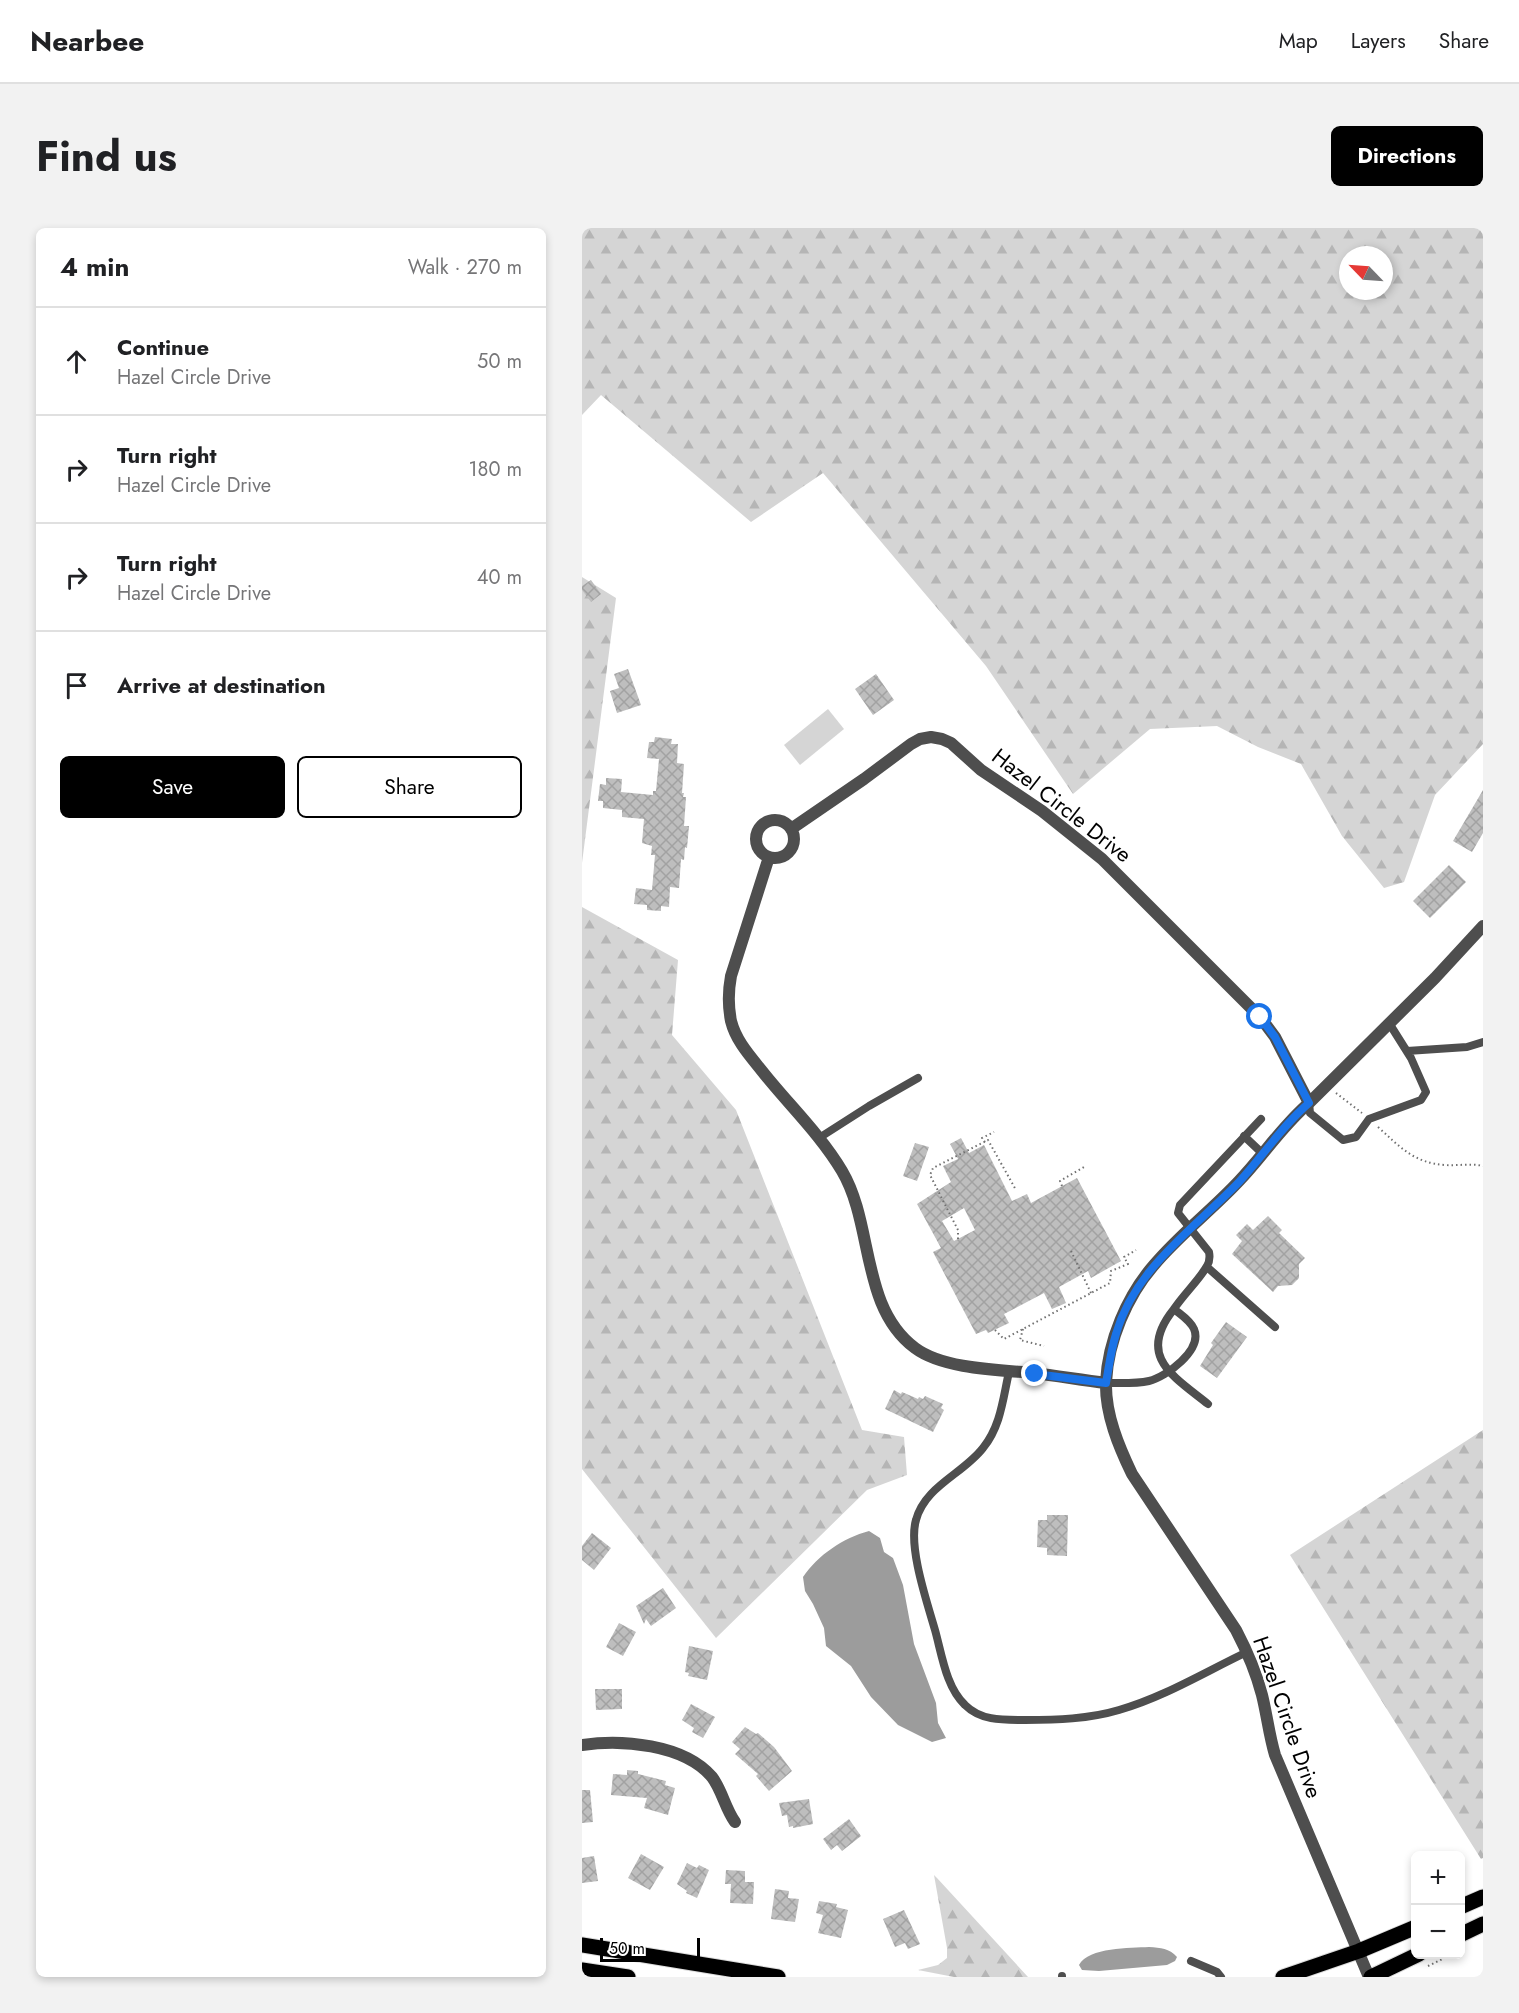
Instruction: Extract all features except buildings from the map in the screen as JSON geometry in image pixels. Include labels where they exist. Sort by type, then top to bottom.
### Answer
[{"type":"main road","points":[[1465,1905],[1483,1897]]},
{"type":"main road","points":[[1465,1933],[1483,1924]]},
{"type":"main road","points":[[1283,1977],[1411,1930]]},
{"type":"main road","points":[[582,1945],[778,1977]]},
{"type":"main road","points":[[1370,1977],[1411,1958]]},
{"type":"main road","points":[[582,1970],[628,1977]]},
{"type":"street","name":"Hazel Circle Drive","points":[[791,829],[920,739],[931,737],[951,743],[981,770],[1042,811],[1102,859],[1260,1017],[1275,1037],[1309,1103]]},
{"type":"street","points":[[777,820],[791,829],[794,840],[790,851],[780,857],[769,857],[759,849],[756,837],[761,826],[766,822],[777,820]]},
{"type":"street","points":[[769,857],[731,976],[728,993],[732,1023],[743,1048],[830,1152],[848,1183],[880,1300],[888,1317],[899,1333],[914,1347],[939,1361],[1106,1383]]},
{"type":"street","name":"Hazel Circle Drive","points":[[1370,1977],[1275,1755],[1262,1696],[1247,1652],[1236,1630],[1132,1474],[1113,1426],[1106,1383],[1116,1332],[1141,1281],[1154,1264],[1239,1182],[1291,1119],[1483,926]]},
{"type":"street","points":[[582,1745],[619,1742],[646,1744],[682,1756],[711,1776],[735,1822]]},
{"type":"lane","points":[[1309,1103],[1310,1113],[1343,1140],[1356,1137],[1369,1119],[1421,1100],[1426,1092],[1407,1051],[1389,1023]]},
{"type":"lane","points":[[1407,1051],[1467,1047],[1483,1042]]},
{"type":"lane","points":[[819,1138],[868,1106],[918,1078]]},
{"type":"lane","points":[[1208,1404],[1168,1372],[1162,1362],[1158,1338],[1160,1330],[1185,1292],[1207,1267],[1210,1257],[1209,1252],[1178,1213],[1180,1205],[1261,1119]]},
{"type":"lane","points":[[1244,1136],[1263,1154]]},
{"type":"lane","points":[[1207,1267],[1275,1327]]},
{"type":"lane","points":[[1106,1383],[1146,1382],[1168,1372],[1182,1362],[1195,1340],[1195,1334],[1189,1322],[1174,1309]]},
{"type":"lane","points":[[1009,1372],[1000,1417],[993,1433],[971,1461],[926,1498],[919,1510],[914,1530],[915,1551],[928,1605],[952,1687],[960,1700],[975,1713],[997,1720],[1049,1720],[1095,1716],[1150,1699],[1247,1652]]},
{"type":"lane","points":[[1191,1961],[1217,1972],[1221,1977]]},
{"type":"path","points":[[1326,1086],[1369,1119],[1406,1153],[1426,1163],[1483,1166]]},
{"type":"path","points":[[985,1142],[982,1138],[994,1132]]},
{"type":"path","points":[[958,1239],[958,1230],[930,1175],[933,1168],[988,1140],[1016,1190]]},
{"type":"path","points":[[1062,1186],[1060,1180],[1084,1167]]},
{"type":"path","points":[[995,1330],[1004,1339],[1110,1283],[1111,1271],[1128,1264],[1124,1257],[1136,1250]]},
{"type":"path","points":[[1071,1251],[1090,1293]]},
{"type":"path","points":[[1023,1329],[1020,1340],[1044,1346]]},
{"type":"green space","points":[[582,228],[1483,228],[1483,744],[1435,795],[1404,882],[1384,888],[1342,836],[1301,764],[1258,747],[1217,726],[1150,729],[1073,794],[986,666],[823,473],[751,522],[601,395],[582,415]]},
{"type":"green space","points":[[582,577],[616,598],[582,863]]},
{"type":"green space","points":[[828,709],[844,729],[800,765],[784,745]]},
{"type":"green space","points":[[582,907],[678,960],[672,1035],[736,1110],[862,1430],[904,1437],[907,1475],[867,1490],[716,1638],[582,1469]]},
{"type":"green space","points":[[1483,1430],[1483,1858],[1481,1859],[1290,1555]]},
{"type":"green space","points":[[934,1875],[1028,1977],[954,1977],[918,1970],[938,1965],[947,1958]]},
{"type":"shaded area","points":[[869,1531],[880,1538],[884,1552],[893,1558],[903,1585],[914,1644],[936,1703],[938,1723],[946,1738],[932,1742],[898,1725],[871,1697],[851,1666],[826,1646],[824,1628],[805,1591],[803,1577],[816,1562],[841,1543]]},
{"type":"shaded area","points":[[1149,1947],[1168,1950],[1177,1957],[1175,1961],[1167,1965],[1099,1971],[1082,1970],[1079,1965],[1084,1959],[1101,1952],[1121,1948]]},
{"type":"route","points":[[1035,1374],[1106,1383],[1116,1332],[1141,1281],[1154,1264],[1239,1182],[1291,1119],[1309,1103],[1275,1037],[1260,1017]]}]
